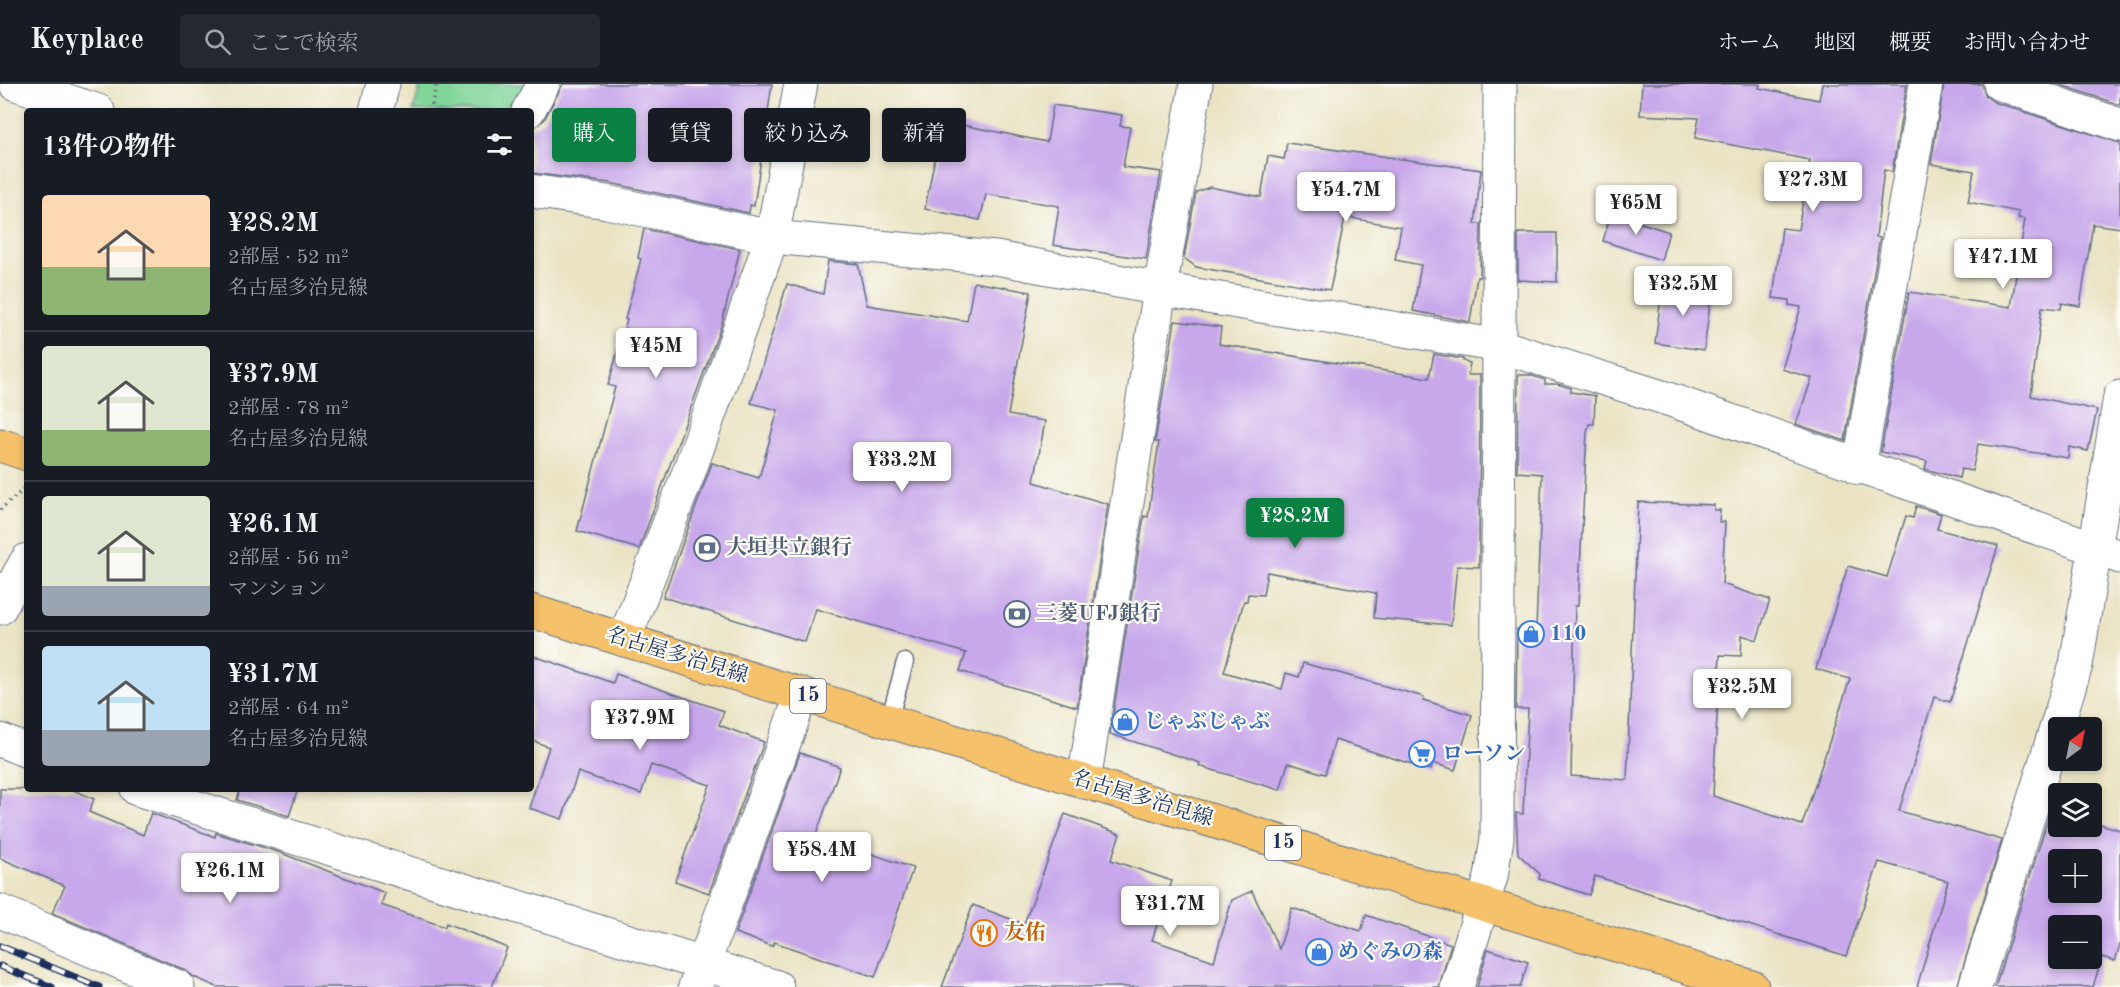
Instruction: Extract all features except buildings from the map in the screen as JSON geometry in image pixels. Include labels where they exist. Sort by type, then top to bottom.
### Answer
[{"type":"main road","points":[[0,446],[24,453]]},
{"type":"main road","name":"名古屋多治見線","points":[[534,612],[1752,987]]},
{"type":"street","points":[[16,84],[89,108]]},
{"type":"street","points":[[377,108],[383,84]]},
{"type":"street","points":[[530,108],[543,84]]},
{"type":"street","points":[[624,640],[689,472],[772,237],[801,84]]},
{"type":"street","points":[[1084,782],[1160,289],[1196,84]]},
{"type":"street","points":[[1457,987],[1483,905],[1497,838],[1500,84]]},
{"type":"street","points":[[1859,468],[1926,84]]},
{"type":"street","points":[[2000,84],[2120,125]]},
{"type":"street","points":[[534,191],[607,202],[772,237],[996,258],[1160,289],[1500,345],[1668,399],[1859,468],[2107,553]]},
{"type":"street","points":[[1975,987],[2076,664],[2107,553],[2120,397]]},
{"type":"street","points":[[0,608],[24,565]]},
{"type":"street","points":[[699,975],[802,694]]},
{"type":"street","points":[[0,740],[24,750]]},
{"type":"street","points":[[147,792],[699,975],[777,987]]},
{"type":"street","points":[[0,911],[178,987]]},
{"type":"lane","points":[[890,721],[904,662]]},
{"type":"path","points":[[432,108],[436,84]]},
{"type":"path","points":[[0,510],[24,490]]},
{"type":"green space","points":[[421,84],[527,84],[509,108],[414,108]]},
{"type":"railway","points":[[0,946],[99,987]]},
{"type":"railway","points":[[0,966],[52,987]]},
{"type":"place","name":"大垣共立銀行","points":[[707,548]]},
{"type":"place","name":"三菱UFJ銀行","points":[[1017,614]]},
{"type":"place","name":"110","points":[[1531,634]]},
{"type":"place","name":"じゃぶじゃぶ","points":[[1125,722]]},
{"type":"place","name":"ローソン","points":[[1422,754]]},
{"type":"place","name":"友佑","points":[[984,933]]},
{"type":"place","name":"めぐみの森","points":[[1319,952]]}]
